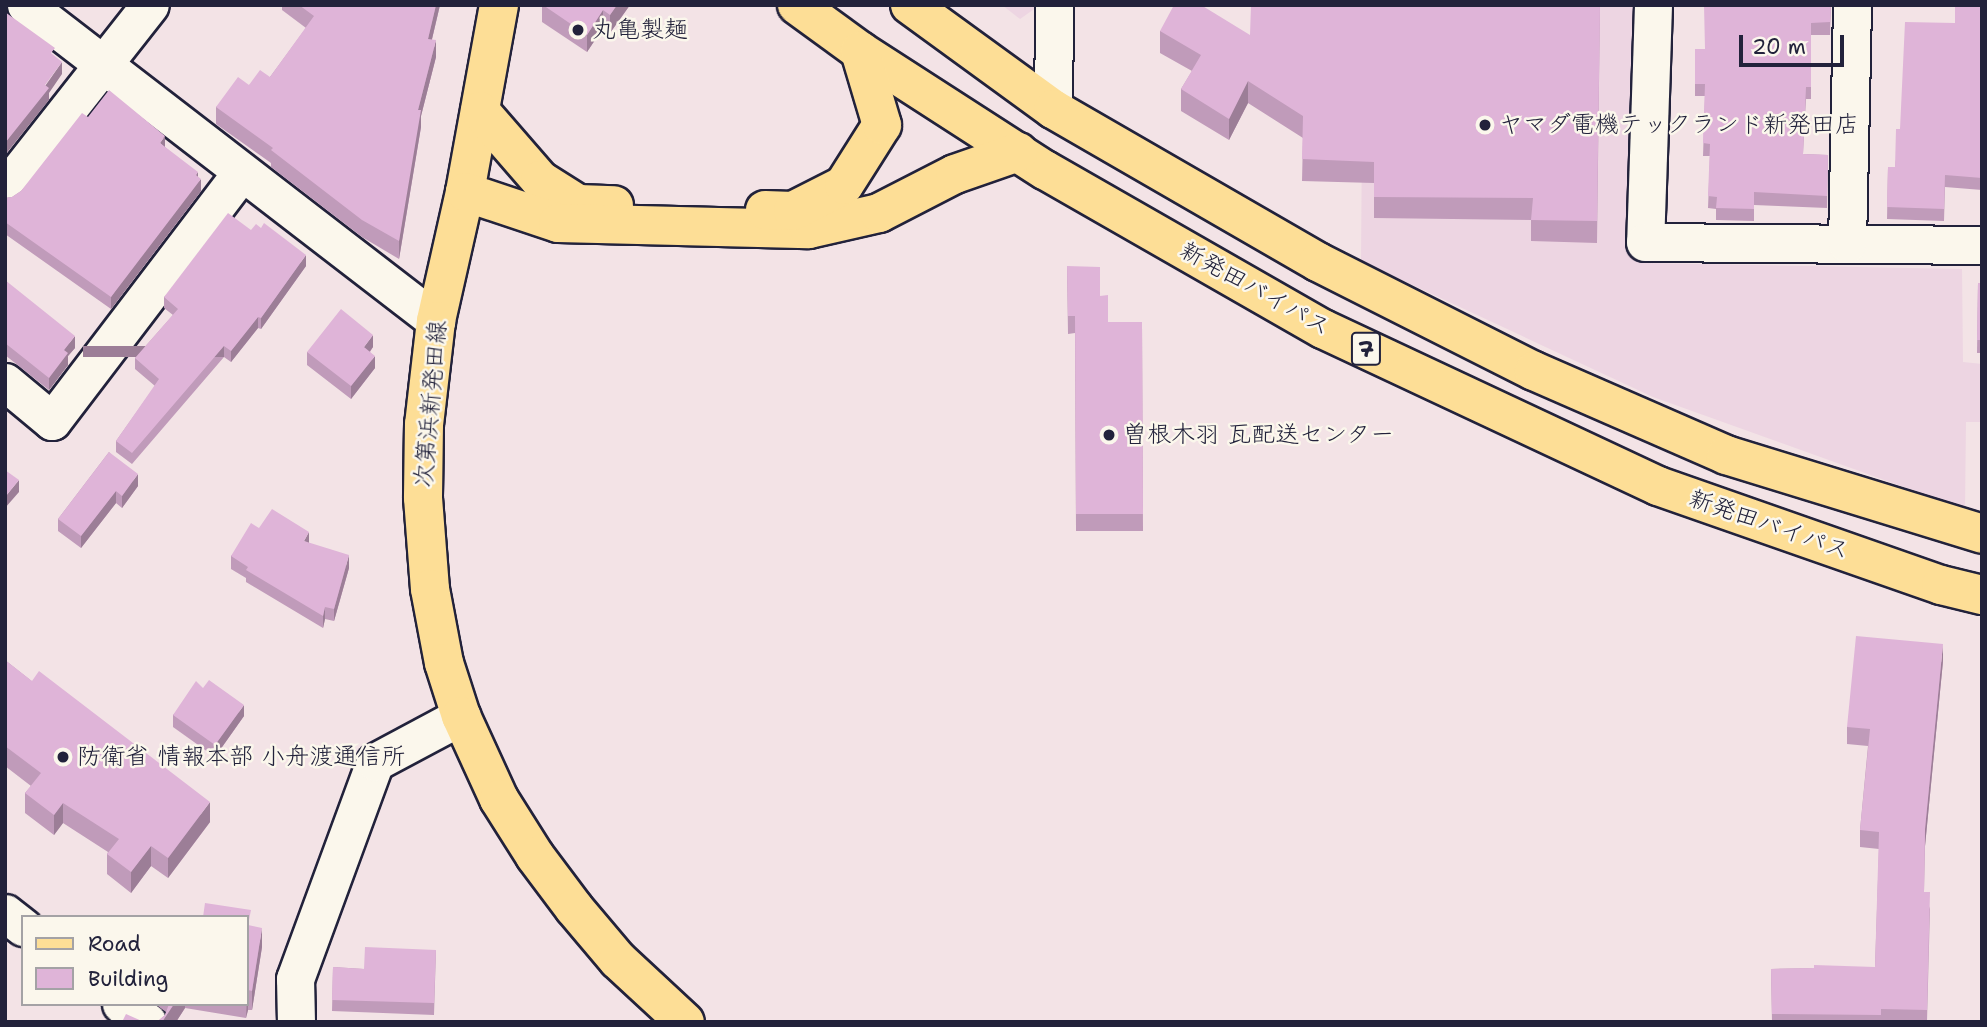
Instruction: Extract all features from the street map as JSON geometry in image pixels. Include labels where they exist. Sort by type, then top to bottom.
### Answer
[{"type":"main road","name":"次第浜新発田線","points":[[499,5],[465,192],[436,321],[424,424],[423,498],[430,589],[444,663],[461,716],[499,799],[535,856],[618,960],[685,1022]]},
{"type":"main road","name":"新発田バイパス","points":[[797,5],[860,51],[1018,152],[1323,329],[1658,485],[1941,585],[1982,595]]},
{"type":"main road","name":"7","points":[[911,5],[1053,109],[1318,262],[1534,371],[1726,454],[1982,534]]},
{"type":"main road","points":[[480,111],[540,180],[578,204],[793,211],[844,185],[882,125],[860,51]]},
{"type":"main road","points":[[465,192],[558,223],[809,229],[880,214],[955,174],[1018,152]]},
{"type":"street","points":[[26,5],[436,321]]},
{"type":"street","points":[[5,189],[150,5]]},
{"type":"street","points":[[1053,109],[1054,5]]},
{"type":"street","points":[[1653,5],[1645,242],[1982,245]]},
{"type":"street","points":[[1847,243],[1852,5]]},
{"type":"street","points":[[5,382],[52,421],[242,173]]},
{"type":"street","points":[[296,1022],[295,979],[375,762],[461,716]]},
{"type":"street","points":[[5,913],[21,925]]},
{"type":"street","points":[[98,1022],[110,1006]]},
{"type":"street","points":[[124,1006],[148,1022]]},
{"type":"shaded area","points":[[1002,5],[1040,5],[1020,19]]},
{"type":"shaded area","points":[[1363,5],[1646,5],[1641,263],[1962,269],[1963,362],[1982,364],[1982,422],[1966,422],[1965,509],[1653,397],[1361,261]]},
{"type":"building","points":[[299,5],[436,5],[428,39],[436,40],[418,110],[421,110],[399,241],[362,220],[271,150],[273,148],[216,107],[238,77],[249,85],[260,70],[270,77],[314,16]]},
{"type":"building","points":[[543,5],[617,5],[610,15],[603,10],[587,35]]},
{"type":"building","name":"ヤマダ電機テックランド新発田店","points":[[1174,5],[1201,5],[1250,35],[1251,5],[1600,5],[1597,221],[1531,220],[1533,198],[1374,197],[1374,162],[1302,159],[1303,116],[1248,81],[1229,119],[1181,89],[1201,55],[1160,31]]},
{"type":"building","points":[[1704,5],[1831,5],[1830,22],[1811,23],[1811,87],[1806,87],[1803,154],[1828,155],[1827,196],[1754,192],[1754,209],[1716,208],[1717,197],[1708,196],[1710,144],[1703,143],[1705,84],[1695,84],[1695,49],[1705,49]]},
{"type":"building","points":[[1955,5],[1982,5],[1982,178],[1945,175],[1944,209],[1887,207],[1888,167],[1895,167],[1896,129],[1900,129],[1905,22],[1955,23]]},
{"type":"building","points":[[5,12],[55,48],[51,53],[62,62],[45,85],[49,88],[5,143]]},
{"type":"building","points":[[109,90],[165,136],[160,143],[198,172],[196,175],[201,179],[111,297],[5,222],[5,198],[21,191],[82,113],[88,117]]},
{"type":"building","points":[[228,213],[251,230],[256,224],[261,228],[264,223],[306,255],[261,318],[258,317],[231,351],[224,346],[132,453],[116,441],[159,379],[135,358],[178,309],[164,297]]},
{"type":"building","name":"曽根木羽 瓦配送センター","points":[[1067,266],[1100,267],[1100,296],[1108,295],[1108,322],[1142,322],[1143,514],[1076,514],[1075,316],[1068,316]]},
{"type":"building","points":[[5,280],[75,336],[64,350],[68,353],[49,378],[5,343]]},
{"type":"building","points":[[1978,283],[1982,283],[1982,340],[1977,340]]},
{"type":"building","points":[[341,309],[373,335],[364,347],[375,356],[351,386],[307,352]]},
{"type":"building","points":[[109,452],[138,474],[122,496],[116,491],[81,536],[58,519]]},
{"type":"building","points":[[5,470],[19,480],[5,497]]},
{"type":"building","points":[[272,509],[309,532],[304,541],[349,555],[334,609],[325,607],[323,616],[246,570],[248,567],[231,556],[251,523],[259,528]]},
{"type":"building","points":[[1856,636],[1943,644],[1925,829],[1924,892],[1930,892],[1927,1010],[1881,1009],[1881,1015],[1772,1014],[1771,969],[1814,968],[1814,965],[1875,967],[1879,832],[1860,830],[1870,729],[1847,727]]},
{"type":"building","points":[[5,660],[32,681],[39,671],[210,802],[168,858],[151,846],[131,872],[107,854],[119,839],[63,803],[54,815],[25,793],[41,773],[5,746]]},
{"type":"building","points":[[209,680],[244,705],[215,745],[173,715],[196,681],[203,688]]},
{"type":"building","points":[[205,903],[251,910],[248,925],[248,915],[203,915]]},
{"type":"building","points":[[248,925],[262,928],[252,991],[248,990]]},
{"type":"building","points":[[365,947],[436,950],[434,1003],[332,1000],[333,967],[364,969]]},
{"type":"building","points":[[168,1006],[173,1006],[162,1022],[155,1022],[158,1021],[165,1015]]},
{"type":"building","points":[[126,1014],[144,1022],[122,1022]]},
{"type":"place","name":"丸亀製麺","points":[[578,30]]},
{"type":"place","name":"ヤマダ電機テックランド新発田店","points":[[1485,125]]},
{"type":"place","name":"曽根木羽 瓦配送センター","points":[[1109,435]]},
{"type":"place","name":"防衛省 情報本部 小舟渡通信所","points":[[63,757]]}]
